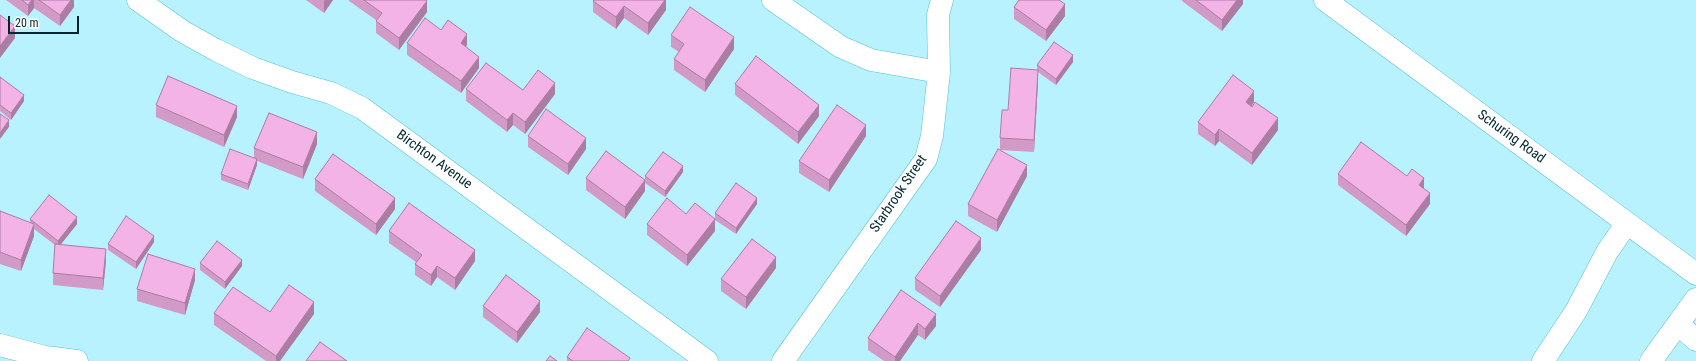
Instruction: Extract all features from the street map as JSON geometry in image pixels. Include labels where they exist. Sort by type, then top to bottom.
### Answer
[{"type":"street","name":"Birchton Avenue","points":[[138,0],[182,31],[253,68],[292,82],[331,93],[362,108],[707,361]]},
{"type":"street","points":[[773,0],[842,47],[871,60],[939,72]]},
{"type":"street","name":"Starbrook Street","points":[[783,361],[926,159],[932,136],[939,72],[938,15],[942,0]]},
{"type":"street","name":"Schuring Road","points":[[1325,0],[1696,274]]},
{"type":"street","points":[[1543,361],[1576,311],[1607,252],[1627,223]]},
{"type":"street","points":[[1651,361],[1696,299]]},
{"type":"street","points":[[1678,324],[1696,340]]},
{"type":"street","points":[[0,345],[45,357],[76,361]]},
{"type":"building","points":[[22,0],[32,0],[28,5]]},
{"type":"building","points":[[39,0],[71,0],[60,15]]},
{"type":"building","points":[[364,0],[427,1],[399,38],[376,21],[382,13]]},
{"type":"building","points":[[665,0],[648,23],[624,6],[616,17],[593,1]]},
{"type":"building","points":[[1019,0],[1059,0],[1065,4],[1046,30],[1014,7]]},
{"type":"building","points":[[1196,0],[1237,0],[1222,20]]},
{"type":"building","points":[[690,7],[734,37],[705,80],[674,59],[684,44],[671,35]]},
{"type":"building","points":[[0,15],[15,26],[0,46]]},
{"type":"building","points":[[425,18],[441,30],[448,20],[467,34],[461,43],[479,57],[461,81],[407,43]]},
{"type":"building","points":[[1054,42],[1073,55],[1056,79],[1037,65]]},
{"type":"building","points":[[756,56],[819,105],[798,132],[735,84]]},
{"type":"building","points":[[486,63],[523,90],[538,70],[555,83],[525,122],[513,113],[507,120],[466,89]]},
{"type":"building","points":[[1011,68],[1038,70],[1034,140],[1000,138],[1002,110],[1008,110]]},
{"type":"building","points":[[1233,75],[1254,91],[1246,102],[1252,107],[1255,102],[1278,118],[1252,153],[1219,129],[1215,135],[1198,122]]},
{"type":"building","points":[[168,76],[237,106],[224,135],[156,105]]},
{"type":"building","points":[[0,77],[24,95],[11,113],[0,105]]},
{"type":"building","points":[[837,105],[866,125],[829,180],[799,161]]},
{"type":"building","points":[[546,109],[586,138],[568,164],[528,136]]},
{"type":"building","points":[[269,113],[317,132],[303,167],[254,148]]},
{"type":"building","points":[[0,114],[9,120],[0,133]]},
{"type":"building","points":[[1361,142],[1407,176],[1412,169],[1424,178],[1419,185],[1430,193],[1406,225],[1338,174]]},
{"type":"building","points":[[230,149],[257,159],[248,184],[221,174]]},
{"type":"building","points":[[998,149],[1027,165],[997,220],[968,204]]},
{"type":"building","points":[[606,151],[645,180],[625,207],[586,178]]},
{"type":"building","points":[[663,152],[683,166],[665,191],[645,176]]},
{"type":"building","points":[[333,154],[395,198],[376,224],[315,179]]},
{"type":"building","points":[[736,183],[757,198],[736,228],[715,213]]},
{"type":"building","points":[[49,195],[77,217],[58,241],[30,219]]},
{"type":"building","points":[[667,198],[686,214],[695,203],[715,219],[687,255],[647,224]]},
{"type":"building","points":[[409,203],[475,250],[455,278],[437,266],[431,275],[415,264],[422,255],[389,231]]},
{"type":"building","points":[[0,211],[34,224],[21,260],[0,252]]},
{"type":"building","points":[[126,216],[154,236],[136,262],[108,244]]},
{"type":"building","points":[[956,221],[981,238],[940,296],[915,278]]},
{"type":"building","points":[[752,239],[776,257],[746,297],[721,279]]},
{"type":"building","points":[[217,241],[242,260],[225,282],[200,263]]},
{"type":"building","points":[[55,244],[106,249],[103,278],[53,273]]},
{"type":"building","points":[[148,254],[195,269],[185,303],[137,289]]},
{"type":"building","points":[[506,275],[540,301],[517,332],[483,306]]},
{"type":"building","points":[[289,285],[314,302],[276,356],[214,313],[233,287],[270,312]]},
{"type":"building","points":[[901,290],[936,314],[925,329],[918,323],[895,357],[868,338]]},
{"type":"building","points":[[587,328],[630,358],[628,361],[573,361],[567,357]]},
{"type":"building","points":[[320,342],[347,361],[306,361]]},
{"type":"building","points":[[550,356],[557,361],[546,361]]}]
